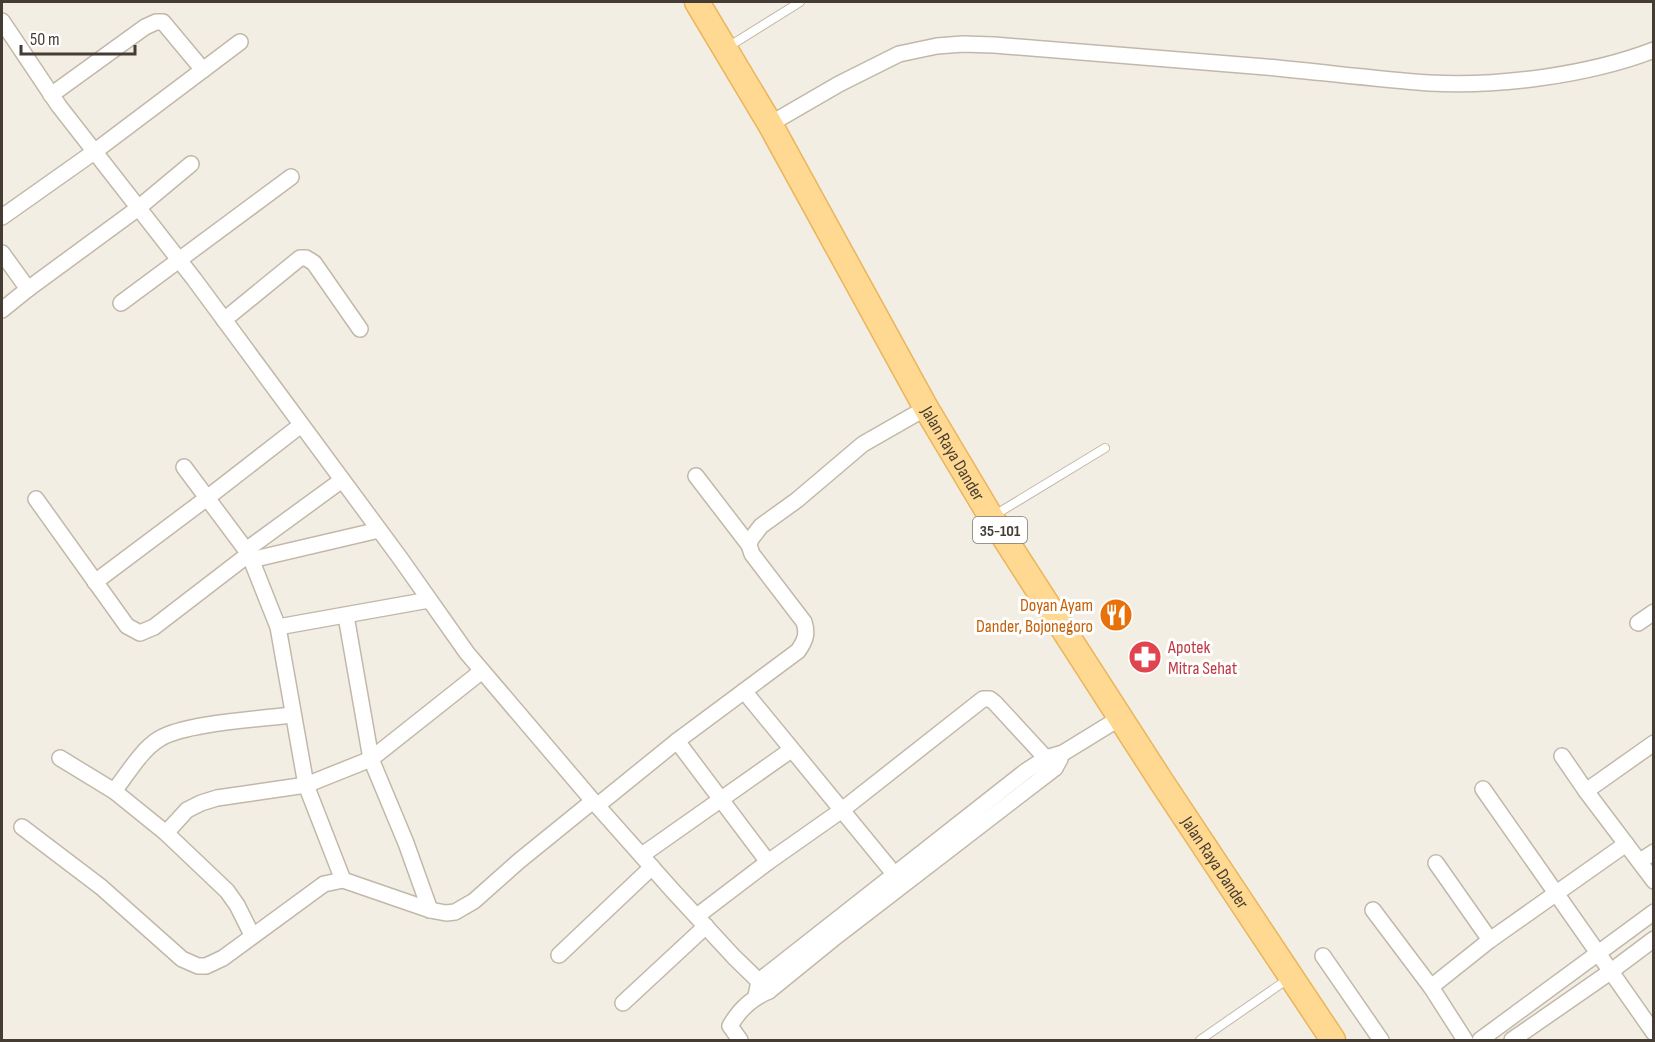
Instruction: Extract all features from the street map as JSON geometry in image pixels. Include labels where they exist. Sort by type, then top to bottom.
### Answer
[{"type":"main road","name":"Jalan Raya Dander","points":[[697,2],[770,124],[926,408],[991,517],[1120,718],[1333,1041]]},
{"type":"street","points":[[2,21],[51,95],[224,320],[482,670],[762,990]]},
{"type":"street","points":[[51,95],[156,22],[163,22],[170,29],[203,70]]},
{"type":"street","points":[[2,217],[94,152],[240,42]]},
{"type":"street","points":[[770,124],[890,58],[916,49],[946,46],[994,45],[1430,83],[1499,81],[1574,72],[1604,66],[1653,50]]},
{"type":"street","points":[[2,310],[138,209],[191,164]]},
{"type":"street","points":[[121,303],[291,177]]},
{"type":"street","points":[[2,253],[28,289]]},
{"type":"street","points":[[224,320],[300,258],[306,258],[314,262],[360,329]]},
{"type":"street","points":[[749,545],[760,526],[797,500],[851,453],[926,408]]},
{"type":"street","points":[[95,582],[301,425]]},
{"type":"street","points":[[184,467],[249,554],[278,627],[306,785],[343,880]]},
{"type":"street","points":[[22,827],[93,881],[190,964],[206,966],[216,962],[314,890],[332,881],[343,880],[430,910],[446,913],[465,907],[596,803],[798,651],[806,637],[806,630],[799,614],[696,476]]},
{"type":"street","points":[[36,499],[127,626],[140,633],[154,627],[342,480]]},
{"type":"street","points":[[249,554],[380,530]]},
{"type":"street","points":[[278,627],[429,600]]},
{"type":"street","points":[[1638,623],[1653,612]]},
{"type":"street","points":[[346,616],[371,759],[406,843],[430,910]]},
{"type":"street","points":[[166,833],[187,810],[201,802],[306,785],[371,759],[482,670]]},
{"type":"street","points":[[744,691],[898,879]]},
{"type":"street","points":[[623,1003],[701,921],[768,862],[842,810],[983,699],[990,699],[995,703],[1050,763]]},
{"type":"street","points":[[114,791],[143,755],[157,740],[166,735],[200,727],[292,715]]},
{"type":"street","points":[[740,1041],[730,1026],[735,1016],[762,990],[834,930],[1030,776],[1120,718]]},
{"type":"street","points":[[677,741],[768,862]]},
{"type":"street","points":[[1586,790],[1653,743]]},
{"type":"street","points":[[559,955],[647,861],[721,799],[791,750]]},
{"type":"street","points":[[1562,756],[1653,881]]},
{"type":"street","points":[[60,758],[114,791],[166,833],[227,891],[252,935]]},
{"type":"street","points":[[1483,789],[1653,1033]]},
{"type":"street","points":[[1431,987],[1490,940],[1626,844]]},
{"type":"street","points":[[1640,861],[1653,852]]},
{"type":"street","points":[[1436,863],[1490,940]]},
{"type":"street","points":[[1373,910],[1431,987],[1465,1041]]},
{"type":"street","points":[[1480,1041],[1653,912]]},
{"type":"street","points":[[1512,1041],[1653,939]]},
{"type":"street","points":[[1323,956],[1381,1041]]},
{"type":"lane","points":[[725,49],[800,2]]},
{"type":"lane","points":[[991,517],[1105,448]]},
{"type":"lane","points":[[1200,1041],[1292,976]]},
{"type":"place","name":"Doyan Ayam Dander, Bojonegoro","points":[[1116,615]]},
{"type":"place","name":"Apotek Mitra Sehat","points":[[1145,657]]}]
